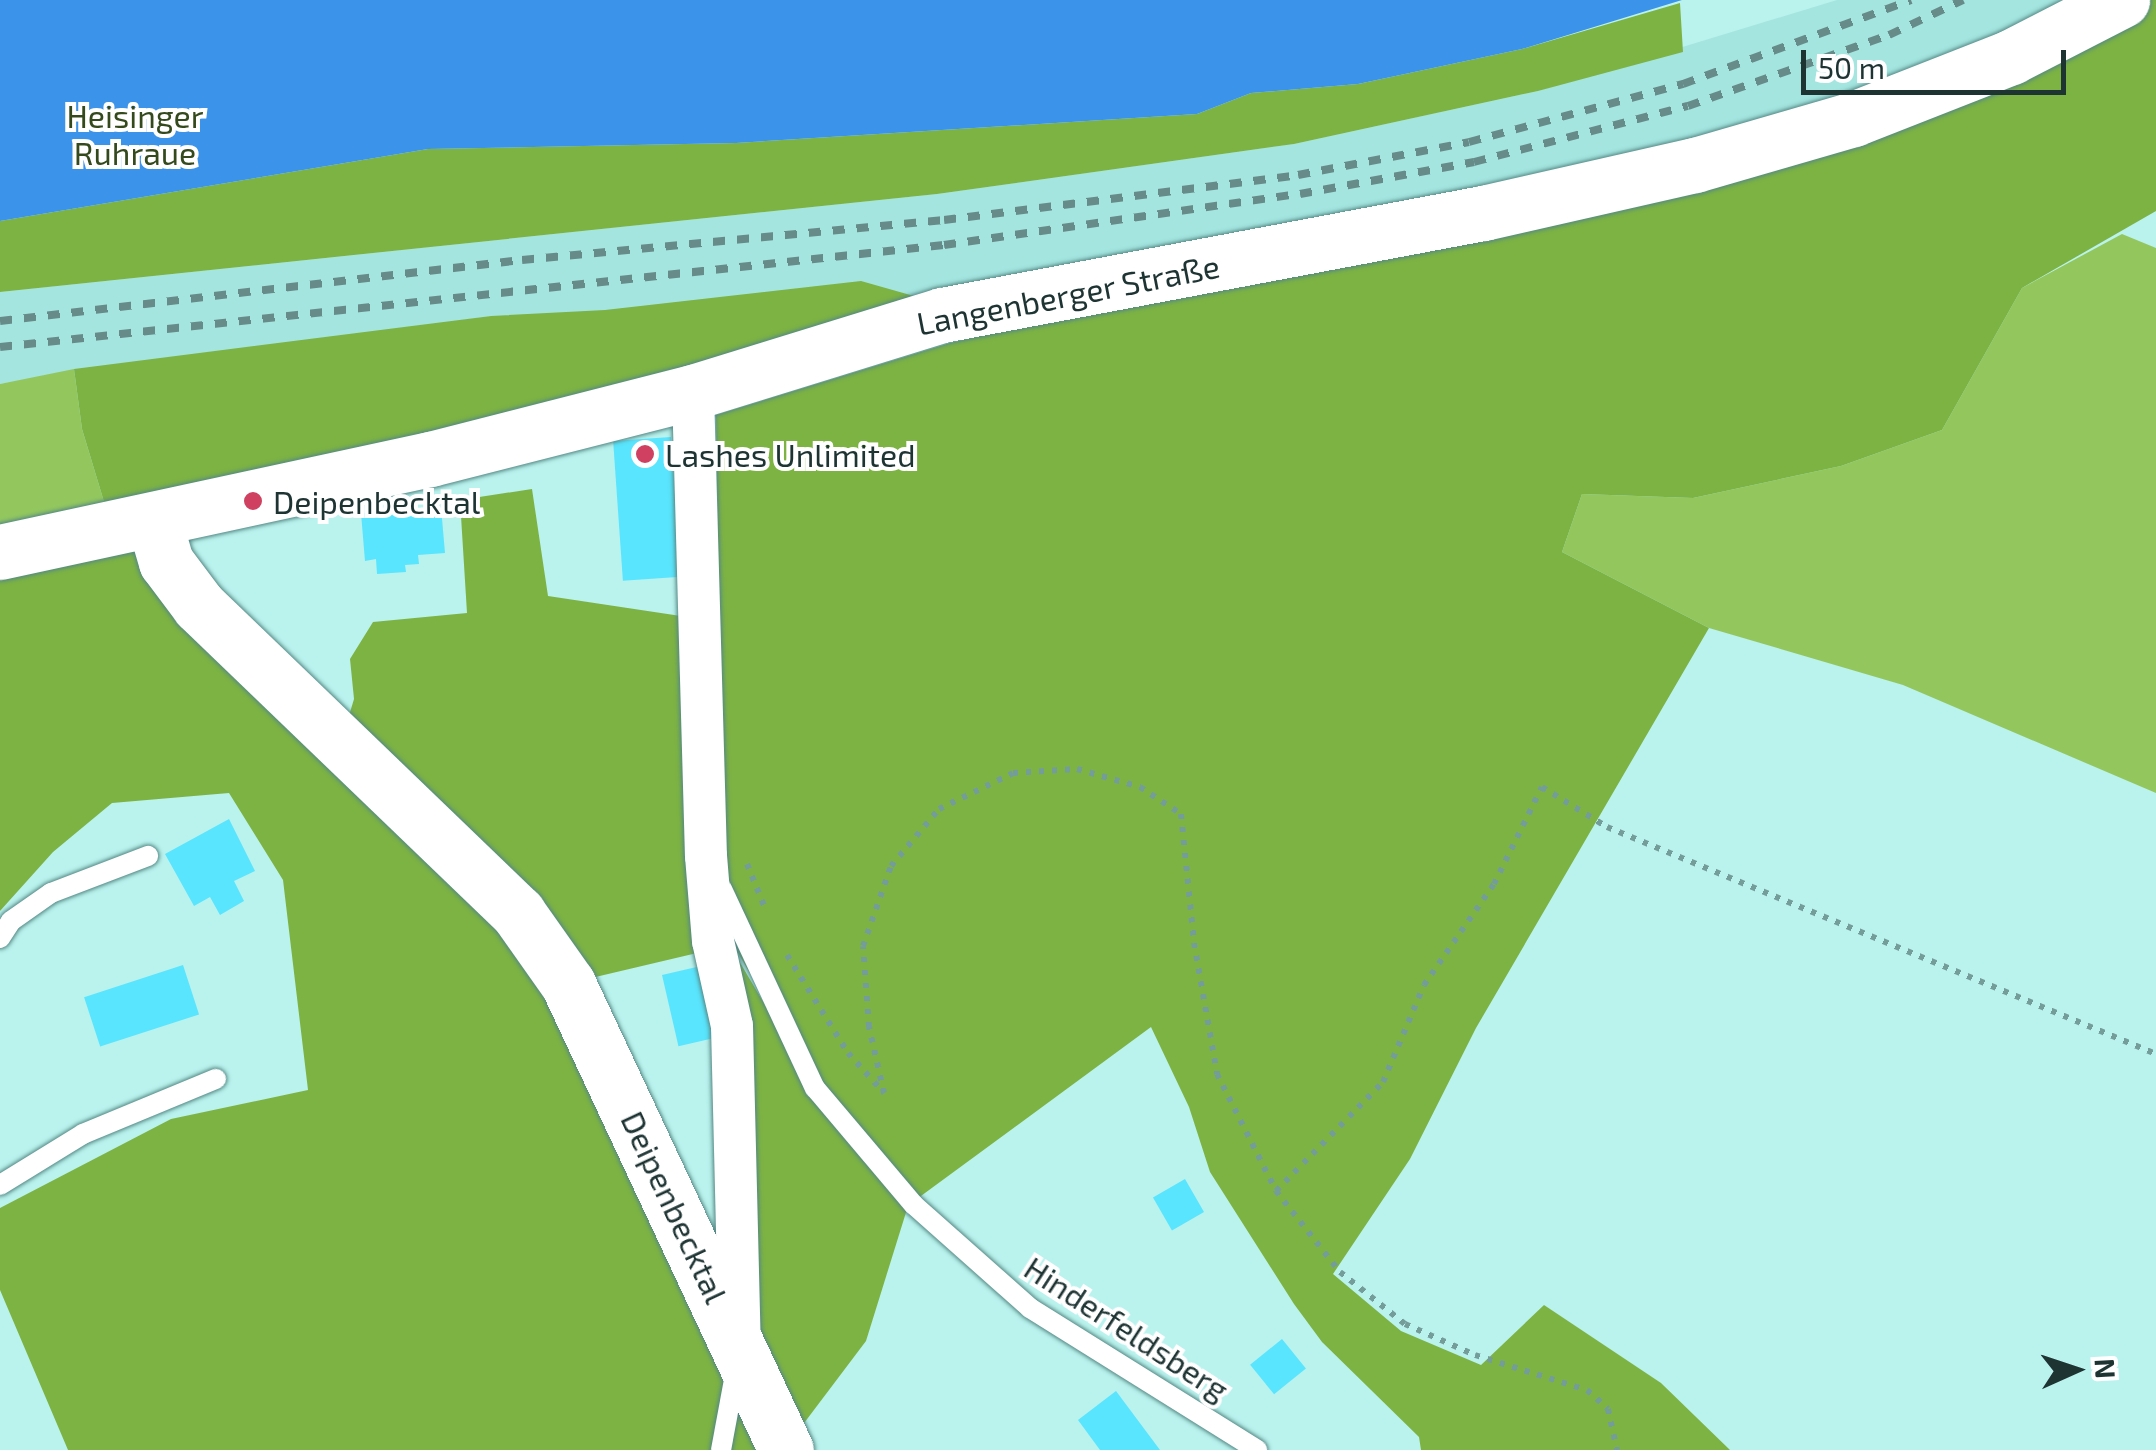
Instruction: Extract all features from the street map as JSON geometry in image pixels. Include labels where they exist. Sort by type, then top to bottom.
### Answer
[{"type":"main road","name":"Langenberger Straße","points":[[0,552],[154,521],[693,392],[942,315],[1482,213],[1695,165],[1853,119],[2012,57],[2122,0]]},
{"type":"main road","name":"Deipenbecktal","points":[[154,521],[166,562],[200,606],[518,912],[568,984],[786,1450]]},
{"type":"street","name":"Deipenbecktal","points":[[693,392],[725,855],[713,941],[732,1026],[740,1347]]},
{"type":"lane","name":"Hinderfeldsberg","points":[[725,855],[815,1088],[914,1205],[1030,1308],[1257,1450]]},
{"type":"lane","points":[[0,938],[51,893],[148,856]]},
{"type":"lane","points":[[0,1185],[83,1134],[216,1079]]},
{"type":"lane","name":"Deipenbecktal","points":[[721,1450],[740,1347]]},
{"type":"path","points":[[783,948],[848,1054],[884,1093],[869,1027],[864,946],[891,866],[939,808],[1013,773],[1078,769],[1140,787],[1182,814],[1194,942],[1217,1074],[1276,1191],[1340,1272],[1405,1324],[1475,1355],[1588,1390],[1608,1409],[1617,1450]]},
{"type":"path","points":[[1276,1191],[1383,1082],[1424,985],[1494,884],[1542,786],[1625,835],[2156,1054]]},
{"type":"path","points":[[725,855],[768,915]]},
{"type":"shaded area","points":[[1837,0],[2101,0],[1849,109],[942,304],[491,316],[0,384],[0,292],[937,194],[1294,144],[1538,91]]},
{"type":"green space","points":[[2138,0],[2156,0],[2156,211],[2022,288],[1942,430],[1841,466],[1693,498],[1582,494],[1562,552],[1709,628],[1476,1028],[1410,1159],[1333,1274],[1401,1331],[1481,1365],[1544,1305],[1661,1383],[1730,1450],[1421,1450],[1419,1437],[1322,1342],[1294,1304],[1210,1172],[1189,1107],[1151,1027],[910,1204],[816,1086],[707,900],[719,619],[716,415],[950,343],[1481,220]]},
{"type":"green space","points":[[1680,3],[1683,52],[1538,91],[1294,144],[937,194],[0,292],[0,221],[428,149],[736,143],[1197,114],[1251,93],[1358,84],[1522,49]]},
{"type":"green space","points":[[2122,234],[2156,248],[2156,793],[1903,685],[1709,628],[1562,552],[1582,494],[1693,498],[1841,466],[1942,430],[2022,288]]},
{"type":"green space","points":[[861,281],[942,304],[108,515],[82,429],[74,369],[491,316],[605,310]]},
{"type":"green space","points":[[74,369],[82,429],[108,515],[0,533],[0,384]]},
{"type":"green space","points":[[532,489],[548,596],[694,618],[714,949],[570,983],[342,739],[354,699],[350,659],[373,622],[467,613],[460,500]]},
{"type":"green space","points":[[153,523],[518,915],[783,1450],[68,1450],[0,1290],[0,1208],[171,1119],[308,1090],[283,880],[229,793],[112,803],[53,852],[0,911],[0,549]]},
{"type":"green space","points":[[709,910],[814,1088],[908,1206],[866,1341],[786,1447],[732,1327]]},
{"type":"water","name":"Heisinger Ruhraue","points":[[0,0],[1682,0],[1522,49],[1358,84],[1251,93],[1197,114],[736,143],[428,149],[0,221]]},
{"type":"building","points":[[671,437],[681,577],[623,581],[613,441]]},
{"type":"building","points":[[441,507],[445,553],[418,555],[419,564],[405,565],[406,572],[377,574],[376,559],[365,561],[361,513]]},
{"type":"building","points":[[229,819],[255,871],[234,881],[244,901],[220,915],[210,897],[194,906],[165,854]]},
{"type":"building","points":[[183,965],[199,1014],[100,1047],[84,997]]},
{"type":"building","points":[[701,966],[717,1037],[678,1046],[662,975]]},
{"type":"building","points":[[1185,1179],[1204,1212],[1172,1230],[1153,1198]]},
{"type":"building","points":[[1282,1339],[1306,1369],[1274,1394],[1250,1365]]},
{"type":"building","points":[[1116,1391],[1160,1450],[1100,1450],[1078,1420]]},
{"type":"railway","points":[[0,321],[522,260],[944,220],[1298,175],[1469,142],[1683,84],[1911,0]]},
{"type":"railway","points":[[0,347],[944,245],[1300,194],[1474,162],[1688,106],[1889,35],[1963,0]]},
{"type":"place","name":"Lashes Unlimited","points":[[645,454]]},
{"type":"place","name":"Deipenbecktal","points":[[253,501]]}]
